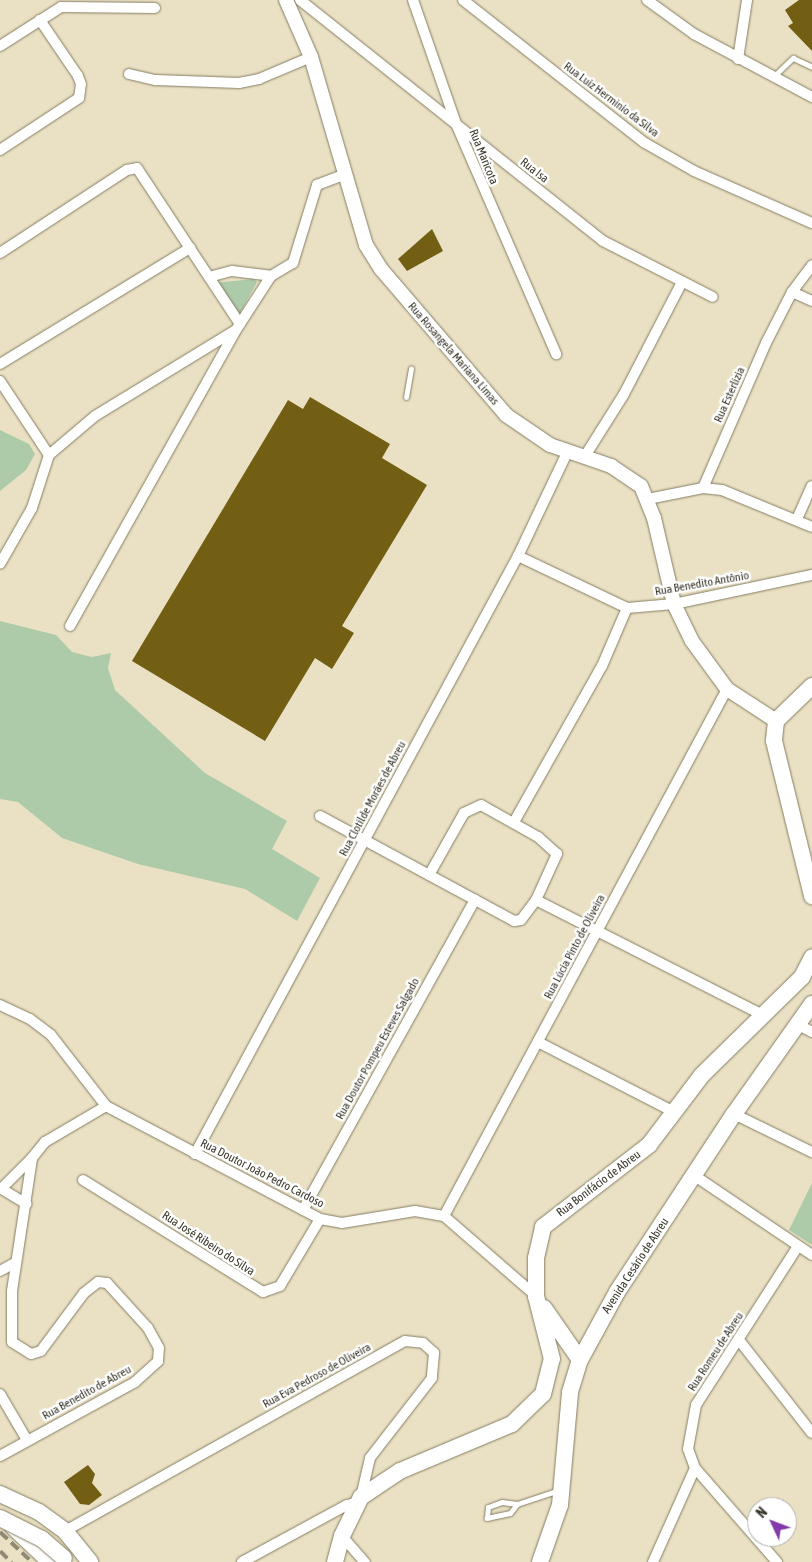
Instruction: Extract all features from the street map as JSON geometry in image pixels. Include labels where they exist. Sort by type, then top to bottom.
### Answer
[{"type":"main road","points":[[812,686],[776,721],[778,768],[812,896]]},
{"type":"main road","name":"Rua Bonifácio de Abreu","points":[[359,1500],[400,1471],[512,1424],[543,1394],[552,1359],[536,1296],[536,1258],[543,1227],[577,1198],[631,1163],[722,1054],[765,1016],[802,977],[812,957]]},
{"type":"main road","name":"Avenida Cesário de Abreu","points":[[540,1562],[560,1506],[570,1392],[580,1360],[617,1292],[734,1114],[812,1004]]},
{"type":"main road","points":[[536,1296],[580,1360]]},
{"type":"main road","points":[[0,1494],[39,1512],[65,1531],[90,1562]]},
{"type":"main road","points":[[335,1562],[342,1536],[359,1500]]},
{"type":"main road","points":[[0,1517],[50,1562]]},
{"type":"main road","points":[[0,1517],[42,1539],[67,1562]]},
{"type":"street","name":"Rua Rosangela Mariana Limas","points":[[286,0],[311,57],[366,245],[397,289],[506,415],[527,432],[567,453],[585,456],[628,475],[648,499],[674,604],[692,641],[727,689],[776,721]]},
{"type":"street","name":"Rua Maricota","points":[[300,0],[457,126],[556,354]]},
{"type":"street","points":[[413,0],[457,126]]},
{"type":"street","name":"Rua Luiz Herminio da Silva","points":[[463,0],[645,143],[694,171],[812,224]]},
{"type":"street","points":[[648,0],[694,34],[771,79],[812,97]]},
{"type":"street","points":[[738,59],[746,0]]},
{"type":"street","points":[[0,46],[61,7],[77,4],[154,8]]},
{"type":"street","points":[[0,150],[79,98],[81,84],[78,76],[40,20]]},
{"type":"street","points":[[129,74],[156,80],[239,83],[259,79],[311,57]]},
{"type":"street","name":"Rua Isa","points":[[457,126],[603,241],[713,297]]},
{"type":"street","points":[[0,253],[132,168],[140,172],[209,277],[238,327]]},
{"type":"street","points":[[70,626],[238,327],[271,276],[293,263],[299,252],[318,185],[345,174]]},
{"type":"street","points":[[0,364],[190,248]]},
{"type":"street","name":"Rua Esterlizia","points":[[703,488],[792,292],[812,265]]},
{"type":"street","points":[[209,277],[232,271],[271,276]]},
{"type":"street","points":[[585,456],[624,394],[682,282]]},
{"type":"street","points":[[792,292],[812,301]]},
{"type":"street","points":[[0,564],[32,508],[49,455],[95,416],[238,327]]},
{"type":"street","points":[[0,380],[49,455]]},
{"type":"street","name":"Rua Clotilde Morães de Abreu","points":[[195,1154],[518,556],[567,453]]},
{"type":"street","points":[[797,519],[812,486]]},
{"type":"street","points":[[648,499],[703,488],[722,490],[797,519],[812,527]]},
{"type":"street","points":[[514,822],[602,666],[627,608],[518,556]]},
{"type":"street","name":"Rua Benedito Antônio","points":[[627,608],[674,604],[812,575]]},
{"type":"street","name":"Rua Lúcia Pinto de Oliveira","points":[[444,1216],[727,689]]},
{"type":"street","points":[[320,816],[365,840],[429,875],[514,921],[521,920],[536,900],[557,854],[514,822],[481,804],[471,806],[429,875]]},
{"type":"street","name":"Rua Doutor Pompeu Esteves Salgado","points":[[303,1210],[475,900]]},
{"type":"street","points":[[536,900],[765,1016]]},
{"type":"street","points":[[0,1005],[30,1019],[51,1035],[106,1106],[45,1142],[32,1158],[1,1188],[27,1204]]},
{"type":"street","points":[[797,1024],[812,1032]]},
{"type":"street","points":[[538,1042],[674,1112]]},
{"type":"street","name":"Rua Doutor João Pedro Cardoso","points":[[106,1106],[320,1219],[342,1223],[415,1212],[444,1216]]},
{"type":"street","points":[[734,1114],[812,1152]]},
{"type":"street","name":"Rua Benedito de Abreu","points":[[0,1456],[148,1374],[160,1354],[155,1340],[128,1303],[106,1283],[98,1282],[84,1293],[51,1342],[31,1354],[21,1350],[12,1342],[9,1330],[16,1262],[27,1204],[32,1158]]},
{"type":"street","points":[[695,1176],[812,1255]]},
{"type":"street","name":"Rua José Ribeiro do Silva","points":[[83,1180],[263,1292],[280,1286],[320,1219]]},
{"type":"street","points":[[444,1216],[536,1296]]},
{"type":"street","name":"Rua Romeu de Abreu","points":[[695,1468],[688,1449],[696,1405],[798,1246]]},
{"type":"street","points":[[0,1271],[16,1262]]},
{"type":"street","points":[[739,1340],[812,1433]]},
{"type":"street","name":"Rua Eva Pedroso de Oliveira","points":[[65,1531],[404,1342],[423,1343],[434,1353],[432,1378],[370,1458],[359,1500]]},
{"type":"street","points":[[0,1394],[27,1440]]},
{"type":"street","points":[[653,1562],[695,1468],[777,1562]]},
{"type":"street","points":[[242,1562],[359,1500]]},
{"type":"street","points":[[342,1536],[365,1562]]},
{"type":"lane","points":[[771,79],[794,58],[812,67]]},
{"type":"lane","points":[[406,397],[412,368]]},
{"type":"lane","points":[[517,1504],[510,1513],[488,1518],[488,1508],[502,1502],[517,1504],[560,1490]]},
{"type":"green space","points":[[254,279],[257,282],[238,317],[213,283]]},
{"type":"green space","points":[[0,430],[29,444],[35,454],[26,470],[0,491]]},
{"type":"green space","points":[[0,621],[56,635],[72,652],[92,657],[111,653],[108,668],[115,690],[205,773],[287,821],[272,849],[320,878],[297,921],[245,889],[138,864],[62,838],[18,802],[0,799]]},
{"type":"green space","points":[[812,1183],[812,1245],[789,1230]]},
{"type":"building","points":[[799,0],[812,0],[812,51],[788,26],[793,23],[785,10]]},
{"type":"building","points":[[432,229],[443,251],[407,271],[398,259]]},
{"type":"building","points":[[310,397],[390,444],[382,458],[427,485],[342,626],[354,633],[332,669],[315,658],[265,741],[132,661],[288,400],[303,409]]},
{"type":"building","points":[[88,1465],[95,1474],[92,1483],[102,1495],[89,1505],[80,1504],[64,1482]]},
{"type":"railway","points":[[0,1532],[32,1562]]},
{"type":"railway","points":[[0,1551],[11,1562]]}]
